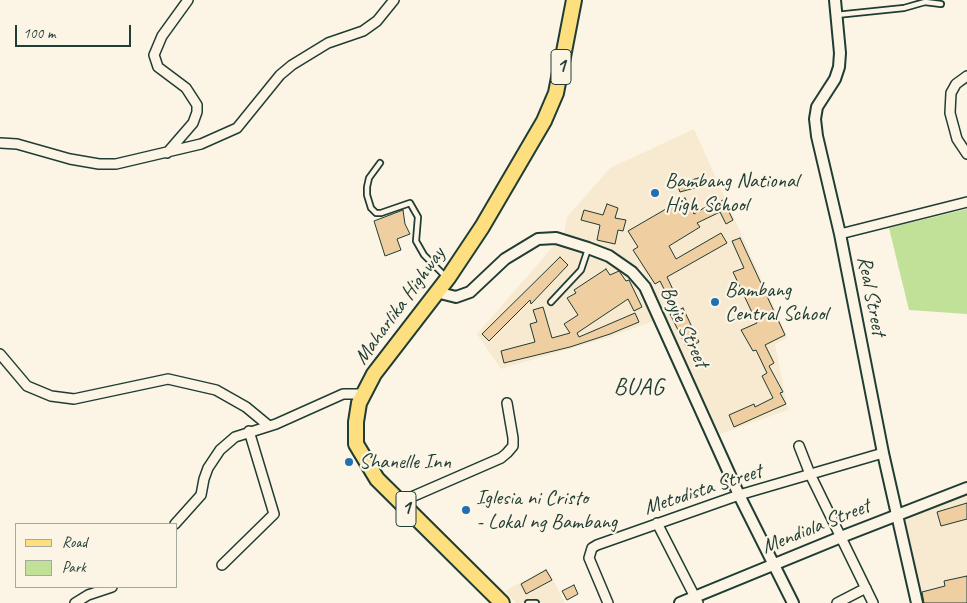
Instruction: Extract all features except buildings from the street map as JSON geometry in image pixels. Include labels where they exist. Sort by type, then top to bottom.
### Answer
[{"type":"main road","name":"Maharlika Highway","points":[[502,603],[400,502],[369,468],[356,444],[356,422],[364,394],[383,360],[448,278],[501,197],[548,113],[556,93],[574,0]]},
{"type":"street","points":[[168,152],[193,123],[197,112],[196,105],[186,88],[158,67],[154,55],[162,36],[188,0]]},
{"type":"street","points":[[3,142],[70,159],[99,164],[116,164],[201,144],[236,128],[280,75],[292,64],[328,43],[363,31],[377,22],[394,0]]},
{"type":"street","name":"Real Street","points":[[835,0],[840,53],[839,67],[835,78],[818,107],[815,119],[817,136],[840,234],[883,452],[899,514],[917,603]]},
{"type":"street","points":[[967,76],[956,84],[951,93],[950,113],[957,139],[967,154]]},
{"type":"street","points":[[840,234],[967,202]]},
{"type":"street","name":"Boyie Street","points":[[436,292],[456,297],[470,292],[505,259],[538,239],[556,238],[609,256],[639,278],[645,287],[739,494],[793,603]]},
{"type":"street","points":[[0,354],[27,386],[51,396],[74,399],[168,379],[216,390],[246,406],[269,426]]},
{"type":"street","points":[[176,523],[201,495],[204,479],[220,450],[235,437],[315,408],[343,394],[364,394]]},
{"type":"street","points":[[400,502],[508,453],[513,446],[513,438],[507,403]]},
{"type":"street","points":[[222,564],[274,514],[249,431]]},
{"type":"street","points":[[799,446],[810,474],[873,603]]},
{"type":"street","name":"Metodista Street","points":[[608,603],[590,562],[589,554],[592,548],[739,494],[883,452]]},
{"type":"street","name":"Mendiola Street","points":[[680,603],[696,600],[773,564],[967,488]]},
{"type":"street","points":[[657,523],[696,600]]},
{"type":"street","points":[[75,603],[88,595],[109,588]]},
{"type":"street","points":[[837,603],[866,588]]},
{"type":"lane","points":[[836,15],[904,8],[925,2],[941,4]]},
{"type":"lane","points":[[380,163],[369,178],[367,187],[371,208],[376,213],[381,213],[410,203],[418,217],[416,241],[424,255],[448,278]]},
{"type":"lane","points":[[551,302],[580,270],[588,248]]},
{"type":"lane","points":[[528,603],[536,603]]},
{"type":"shaded area","points":[[694,129],[788,338],[775,344],[788,410],[720,434],[641,267],[637,269],[617,253],[564,234],[567,217],[610,168]]},
{"type":"shaded area","points":[[557,242],[605,260],[628,274],[654,321],[607,338],[501,369],[477,334]]},
{"type":"shaded area","points":[[967,494],[967,603],[922,603],[905,517]]},
{"type":"shaded area","points":[[547,568],[565,603],[516,603],[505,591]]},
{"type":"green space","points":[[967,209],[967,314],[909,310],[889,228]]},
{"type":"place","name":"Bambang National High School","points":[[655,193]]},
{"type":"place","name":"Bambang Central School","points":[[715,302]]},
{"type":"place","name":"Shanelle Inn","points":[[349,462]]},
{"type":"place","name":"Iglesia ni Cristo - Lokal ng Bambang","points":[[466,510]]},
{"type":"district","name":"BUAG","points":[[639,388]]}]
